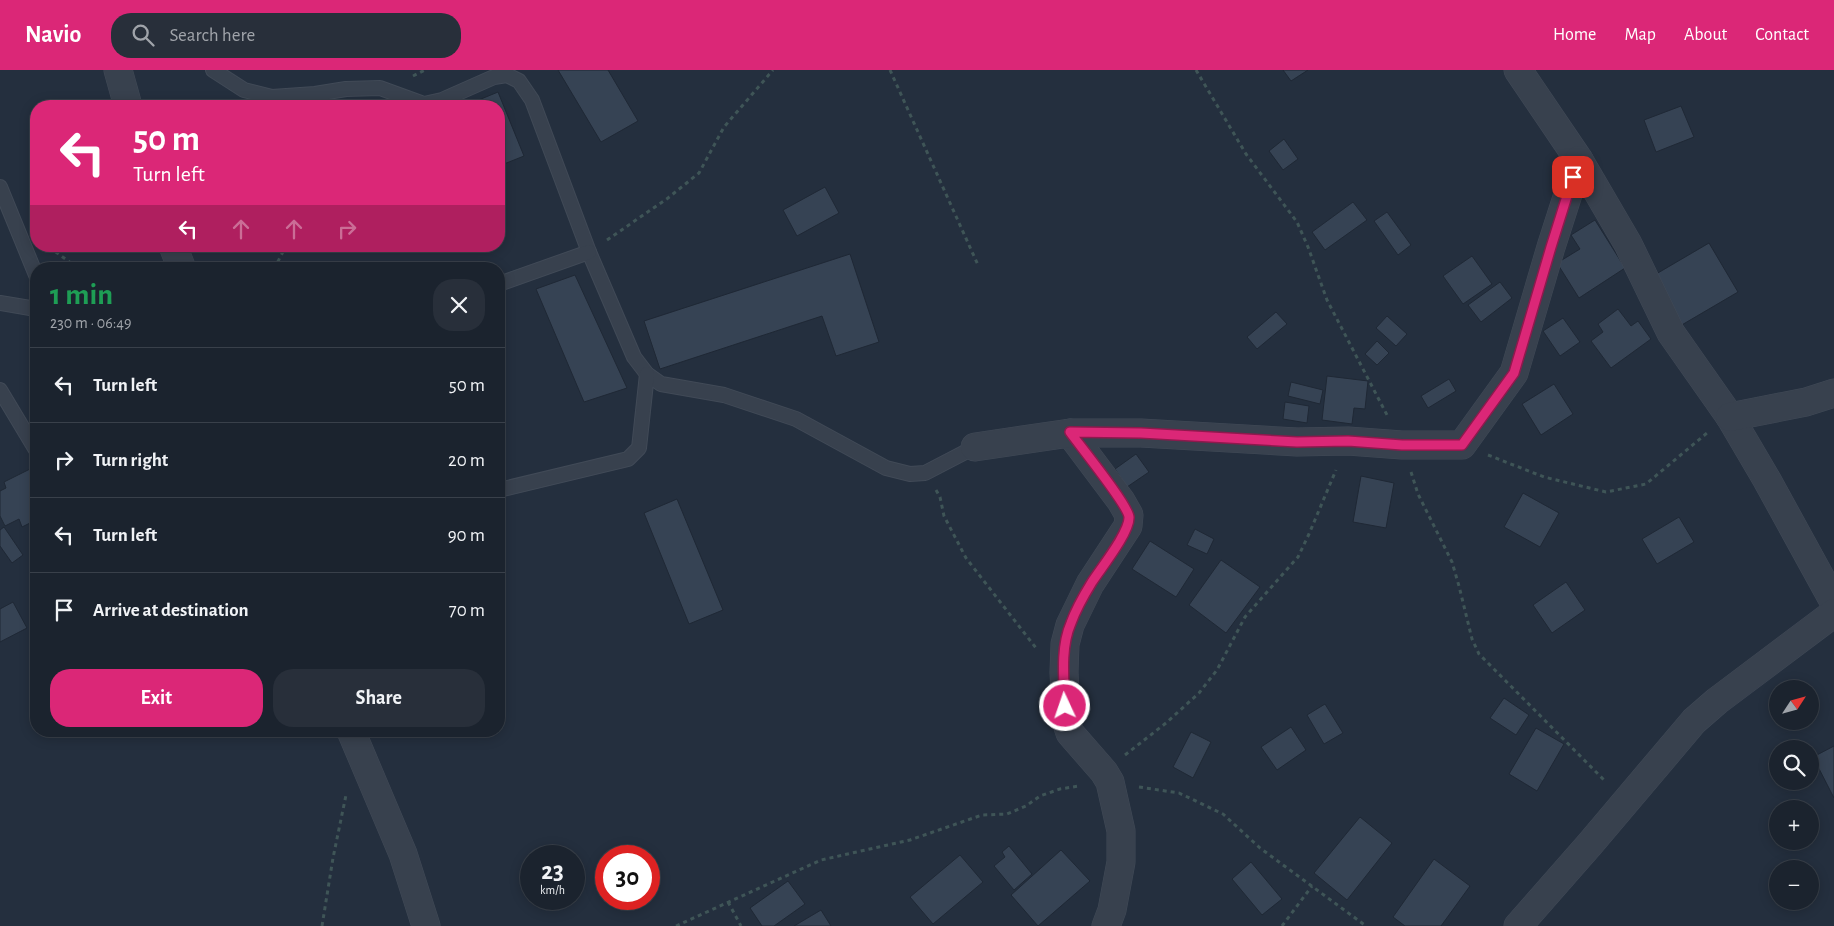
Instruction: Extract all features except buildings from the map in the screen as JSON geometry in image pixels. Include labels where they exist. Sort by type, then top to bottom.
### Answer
[{"type":"street","points":[[118,70],[126,100]]},
{"type":"street","points":[[1518,70],[1579,160],[1628,244],[1670,333],[1730,417],[1834,602]]},
{"type":"street","points":[[975,447],[1070,432],[1141,433],[1297,442],[1348,441],[1402,445],[1462,445],[1514,373],[1579,160]]},
{"type":"street","points":[[1730,417],[1806,402],[1834,393]]},
{"type":"street","points":[[1070,432],[1121,501],[1129,515],[1128,526],[1090,584],[1070,625],[1065,644],[1066,721],[1070,733],[1107,777],[1121,831],[1121,862],[1112,910],[1106,926]]},
{"type":"street","points":[[1518,926],[1694,721],[1834,613]]},
{"type":"street","points":[[354,737],[403,854],[426,926]]},
{"type":"lane","points":[[213,70],[244,90],[272,96],[315,94],[346,89],[380,88],[413,100]]},
{"type":"lane","points":[[442,100],[494,77],[507,74],[519,81],[532,100],[590,252],[634,357],[647,374],[661,384],[724,395],[796,419],[886,468],[910,474],[924,473],[975,447]]},
{"type":"lane","points":[[0,188],[31,262]]},
{"type":"lane","points":[[505,282],[590,252]]},
{"type":"lane","points":[[0,303],[30,308]]},
{"type":"lane","points":[[505,489],[628,459],[639,448],[647,374]]},
{"type":"lane","points":[[0,390],[30,440]]},
{"type":"path","points":[[590,252],[668,198],[699,173],[724,127],[773,70]]},
{"type":"path","points":[[890,70],[978,265]]},
{"type":"path","points":[[1196,70],[1246,154],[1297,222],[1327,300],[1402,445],[1418,494],[1452,562],[1472,639],[1479,654],[1626,802]]},
{"type":"path","points":[[56,252],[70,262]]},
{"type":"path","points":[[1462,445],[1544,477],[1606,492],[1646,484],[1693,443],[1730,417]]},
{"type":"path","points":[[1107,777],[1199,693],[1217,670],[1245,617],[1298,557],[1348,441]]},
{"type":"path","points":[[924,473],[940,497],[944,516],[966,558],[1035,646],[1064,672]]},
{"type":"path","points":[[676,926],[822,860],[910,840],[982,816],[1007,814],[1026,806],[1040,796],[1107,777],[1179,793],[1223,814],[1260,848],[1366,926]]},
{"type":"path","points":[[322,926],[333,858],[347,792]]},
{"type":"path","points":[[1282,926],[1312,886]]},
{"type":"path","points":[[728,902],[741,926]]},
{"type":"route","points":[[1065,706],[1065,644],[1070,625],[1090,584],[1128,526],[1129,515],[1121,501],[1070,432],[1141,433],[1297,442],[1348,441],[1402,445],[1462,445],[1514,373],[1573,177]]}]
